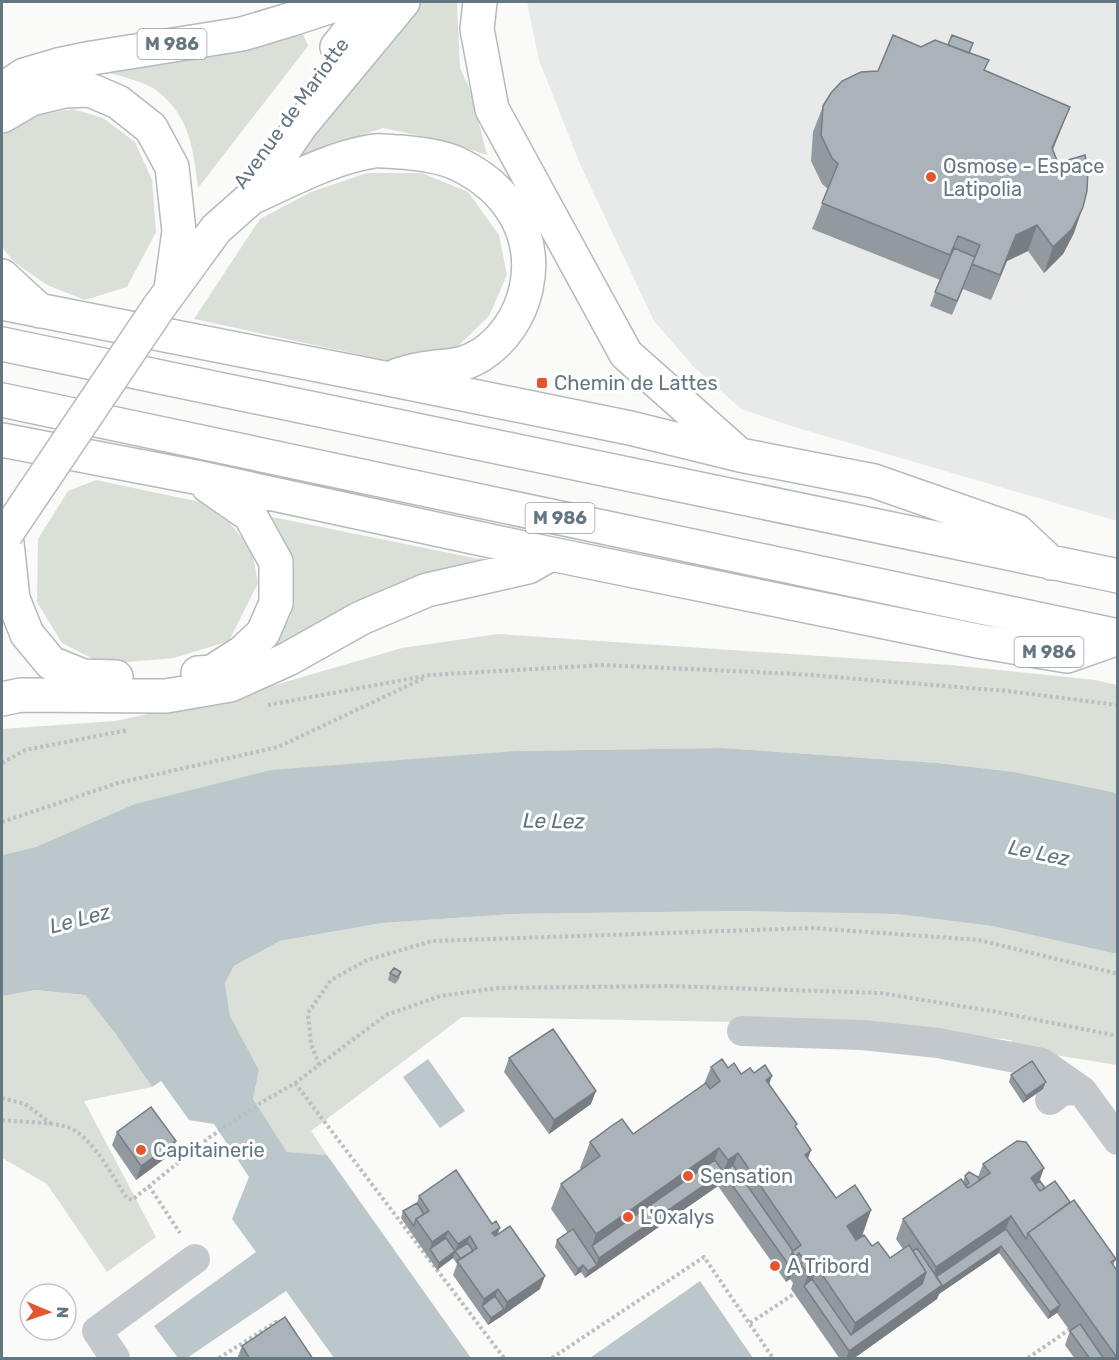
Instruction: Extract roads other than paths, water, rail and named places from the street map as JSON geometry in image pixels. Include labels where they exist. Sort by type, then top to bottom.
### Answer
[{"type":"main road","name":"M 986","points":[[2,90],[24,75],[58,65],[242,34],[344,2]]},
{"type":"main road","name":"Avenue de Mariotte","points":[[216,229],[236,186],[280,120],[373,2]]},
{"type":"main road","points":[[4,538],[216,229],[251,198],[301,125],[403,2]]},
{"type":"main road","points":[[480,2],[477,29],[492,109],[626,354],[740,455]]},
{"type":"main road","points":[[2,116],[31,99],[65,91],[90,90],[118,102],[151,128],[172,167],[179,231],[165,301]]},
{"type":"main road","points":[[251,198],[331,161],[375,151],[422,154],[458,164],[489,184],[515,212],[526,238],[529,275],[522,306],[506,333],[482,354],[460,365],[428,368],[384,378]]},
{"type":"main road","points":[[2,276],[42,312]]},
{"type":"main road","points":[[2,303],[630,428],[740,455],[874,481],[1017,531],[1051,563]]},
{"type":"main road","points":[[2,344],[1118,576]]},
{"type":"main road","name":"M 986","points":[[2,400],[1118,637]]},
{"type":"main road","name":"M 986","points":[[2,440],[195,477],[551,554],[1067,656],[1118,637]]},
{"type":"main road","name":"M 986","points":[[4,538],[13,599],[27,634],[51,663],[83,676],[161,678],[212,672],[243,652],[263,633],[276,603],[276,561],[250,515],[195,477]]},
{"type":"main road","name":"M 986","points":[[2,699],[21,695],[166,696],[230,685],[288,659],[361,618],[405,599],[428,590],[528,567],[551,554]]},
{"type":"street","points":[[742,1031],[862,1035],[938,1043],[1042,1064],[1082,1091],[1118,1140]]},
{"type":"street","points":[[1050,1100],[1063,1090],[1082,1091]]},
{"type":"street","points":[[115,1359],[97,1331],[195,1259]]},
{"type":"water","name":"Le Lez","points":[[723,748],[938,763],[1015,772],[1117,793],[1117,954],[992,926],[897,914],[735,911],[513,914],[382,923],[280,941],[234,966],[225,983],[230,1016],[259,1070],[253,1099],[287,1152],[327,1155],[471,1358],[334,1358],[286,1291],[187,1358],[178,1358],[154,1326],[256,1252],[232,1219],[249,1177],[214,1124],[189,1120],[161,1081],[152,1087],[115,1033],[85,995],[36,990],[2,996],[2,855],[36,847],[135,804],[271,770],[516,751]]},
{"type":"water","points":[[428,1059],[465,1111],[440,1128],[403,1077]]},
{"type":"water","points":[[700,1281],[753,1358],[590,1358]]},
{"type":"place","name":"Osmose - Espace Latipolia","points":[[931,177]]},
{"type":"place","name":"Chemin de Lattes","points":[[542,383]]},
{"type":"place","name":"Capitainerie","points":[[141,1150]]},
{"type":"place","name":"Sensation","points":[[688,1176]]},
{"type":"place","name":"L'Oxalys","points":[[628,1217]]},
{"type":"place","name":"A Tribord","points":[[775,1266]]}]
